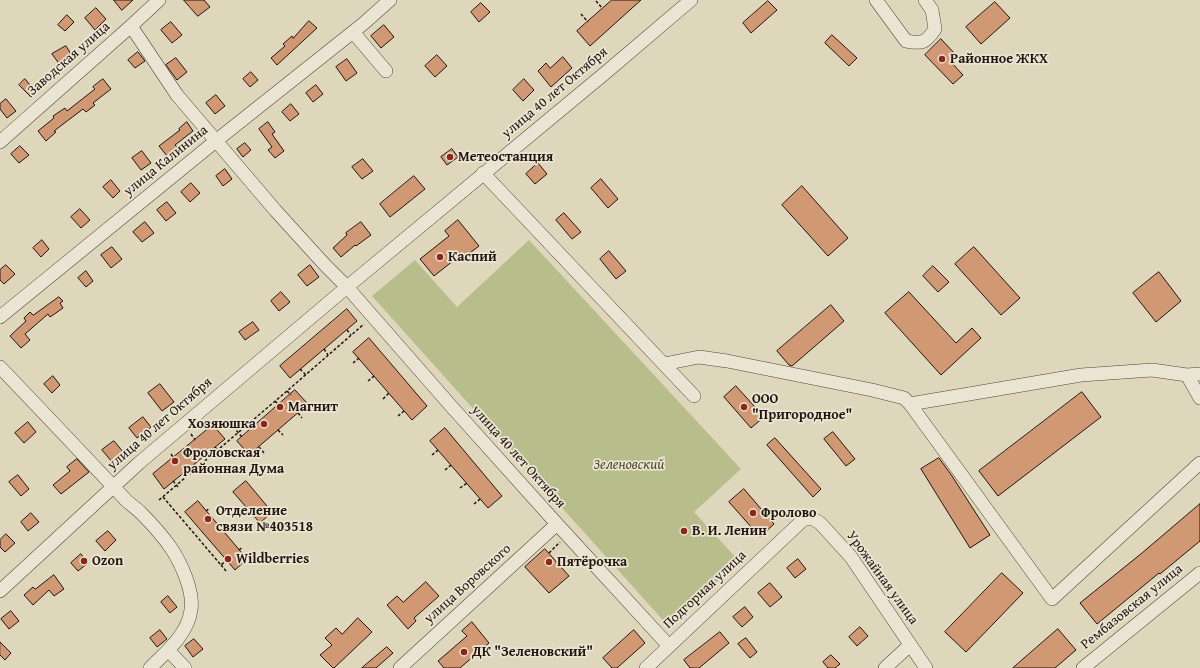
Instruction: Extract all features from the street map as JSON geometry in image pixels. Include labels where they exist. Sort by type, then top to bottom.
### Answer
[{"type":"street","name":"Заводская улица","points":[[0,142],[132,26],[159,0]]},
{"type":"street","name":"улица Калинина","points":[[0,317],[217,140],[353,32],[390,0]]},
{"type":"street","name":"улица 40 лет Октября","points":[[0,591],[113,486],[347,287],[691,0]]},
{"type":"street","points":[[876,0],[906,41],[918,43],[928,39],[935,29],[932,10],[925,0]]},
{"type":"street","points":[[132,26],[177,95],[324,266],[347,287]]},
{"type":"street","points":[[353,32],[386,71]]},
{"type":"street","points":[[483,173],[694,396]]},
{"type":"street","name":"улица 40 лет Октября","points":[[347,287],[451,406],[669,646]]},
{"type":"street","points":[[664,364],[699,357],[727,361],[872,390],[904,398],[910,404],[1052,599],[1200,463]]},
{"type":"street","points":[[0,367],[124,498],[152,524],[171,549],[181,566],[188,582],[192,609],[178,639],[150,668]]},
{"type":"street","points":[[910,404],[1081,375],[1152,370],[1194,374],[1200,398]]},
{"type":"street","name":"Урожайная улица","points":[[804,519],[813,519],[820,522],[851,557],[926,668]]},
{"type":"street","name":"Подгорная улица","points":[[646,668],[804,519]]},
{"type":"street","name":"улица Воровского","points":[[400,668],[557,524]]},
{"type":"street","name":"Рембазовская улица","points":[[1085,667],[1200,573]]},
{"type":"street","points":[[885,668],[910,645]]},
{"type":"street","points":[[168,650],[184,668]]},
{"type":"path","points":[[596,1],[602,8]]},
{"type":"path","points":[[581,14],[588,22]]},
{"type":"path","points":[[159,500],[219,451],[372,316]]},
{"type":"path","points":[[347,330],[351,335]]},
{"type":"path","points":[[324,349],[328,355]]},
{"type":"path","points":[[353,363],[359,358]]},
{"type":"path","points":[[300,369],[306,375]]},
{"type":"path","points":[[368,381],[374,376]]},
{"type":"path","points":[[287,391],[291,395]]},
{"type":"path","points":[[383,399],[389,393]]},
{"type":"path","points":[[275,401],[278,405]]},
{"type":"path","points":[[398,416],[404,411]]},
{"type":"path","points":[[298,413],[302,418]]},
{"type":"path","points":[[230,423],[242,437]]},
{"type":"path","points":[[278,430],[283,435]]},
{"type":"path","points":[[215,447],[219,451]]},
{"type":"path","points":[[259,447],[264,452]]},
{"type":"path","points":[[432,455],[438,450]]},
{"type":"path","points":[[194,464],[198,469]]},
{"type":"path","points":[[445,470],[451,465]]},
{"type":"path","points":[[173,481],[177,486]]},
{"type":"path","points":[[460,488],[467,483]]},
{"type":"path","points":[[163,496],[226,571]]},
{"type":"path","points":[[474,504],[480,499]]},
{"type":"path","points":[[206,511],[210,508]]},
{"type":"path","points":[[222,530],[226,527]]},
{"type":"path","points":[[239,550],[243,547]]},
{"type":"path","points":[[221,565],[227,560]]},
{"type":"green space","name":"Зеленовский","points":[[529,240],[741,469],[694,512],[739,561],[670,628],[372,296],[415,260],[457,307]]},
{"type":"building","points":[[114,0],[133,0],[122,10]]},
{"type":"building","points":[[184,0],[204,0],[210,7],[198,16]]},
{"type":"building","points":[[612,0],[641,0],[590,46],[577,31]]},
{"type":"building","points":[[768,1],[777,10],[751,33],[743,23]]},
{"type":"building","points":[[995,2],[1010,18],[981,44],[966,27]]},
{"type":"building","points":[[481,3],[490,12],[479,22],[471,12]]},
{"type":"building","points":[[96,8],[106,19],[95,30],[85,18]]},
{"type":"building","points":[[67,15],[74,22],[65,31],[58,25]]},
{"type":"building","points":[[309,21],[317,28],[277,65],[271,58],[285,46],[283,44],[292,36],[293,38]]},
{"type":"building","points":[[171,22],[182,35],[172,43],[161,30]]},
{"type":"building","points":[[384,25],[394,37],[381,48],[371,36]]},
{"type":"building","points":[[832,35],[857,58],[849,66],[825,43]]},
{"type":"building","name":"Районное ЖКХ","points":[[941,39],[957,56],[951,62],[963,75],[953,84],[925,55]]},
{"type":"building","points":[[66,46],[73,57],[60,65],[52,54]]},
{"type":"building","points":[[138,52],[145,61],[135,68],[128,60]]},
{"type":"building","points":[[437,55],[447,66],[435,77],[425,66]]},
{"type":"building","points":[[563,57],[572,68],[551,87],[538,71],[546,63],[550,68]]},
{"type":"building","points":[[176,58],[187,72],[177,80],[166,65]]},
{"type":"building","points":[[347,59],[357,73],[346,81],[336,67]]},
{"type":"building","points":[[251,72],[258,80],[250,87],[243,79]]},
{"type":"building","points":[[25,79],[36,92],[31,97],[19,85]]},
{"type":"building","points":[[103,79],[111,89],[93,103],[95,105],[86,112],[83,109],[54,131],[56,132],[46,141],[38,131],[54,118],[53,116],[65,108],[67,111],[95,89],[93,87]]},
{"type":"building","points":[[524,79],[534,90],[523,101],[513,90]]},
{"type":"building","points":[[316,85],[323,94],[313,102],[306,93]]},
{"type":"building","points":[[216,95],[225,106],[215,114],[206,103]]},
{"type":"building","points":[[6,99],[16,111],[7,118],[0,109],[0,104]]},
{"type":"building","points":[[291,104],[299,114],[290,121],[282,112]]},
{"type":"building","points":[[187,122],[193,131],[175,145],[178,148],[167,156],[159,146],[180,130],[179,129]]},
{"type":"building","points":[[268,122],[275,132],[272,134],[284,151],[275,158],[268,150],[272,147],[259,129]]},
{"type":"building","points":[[245,143],[251,150],[243,157],[237,149]]},
{"type":"building","points":[[20,146],[29,155],[19,163],[11,154]]},
{"type":"building","name":"Метеостанция","points":[[452,149],[458,157],[447,165],[441,157]]},
{"type":"building","points":[[142,151],[151,163],[141,170],[132,158]]},
{"type":"building","points":[[363,159],[373,171],[362,179],[352,167]]},
{"type":"building","points":[[538,163],[547,174],[535,184],[526,174]]},
{"type":"building","points":[[225,169],[232,179],[223,186],[216,176]]},
{"type":"building","points":[[414,176],[425,189],[390,217],[380,204]]},
{"type":"building","points":[[601,179],[618,199],[608,208],[591,188]]},
{"type":"building","points":[[111,180],[120,191],[113,198],[103,187]]},
{"type":"building","points":[[191,183],[200,193],[190,202],[181,192]]},
{"type":"building","points":[[802,186],[848,238],[828,256],[782,205]]},
{"type":"building","points":[[167,202],[176,213],[166,221],[157,210]]},
{"type":"building","points":[[80,209],[90,220],[81,228],[71,217]]},
{"type":"building","points":[[564,213],[581,232],[572,239],[556,220]]},
{"type":"building","points":[[458,220],[479,246],[466,256],[463,253],[434,276],[420,259],[449,236],[445,231]]},
{"type":"building","points":[[145,222],[154,233],[142,242],[133,232]]},
{"type":"building","points":[[361,222],[371,235],[356,246],[355,245],[341,257],[333,248],[347,235],[346,233]]},
{"type":"building","points":[[42,240],[49,249],[41,257],[33,248]]},
{"type":"building","points":[[112,247],[122,259],[111,268],[101,255]]},
{"type":"building","points":[[974,247],[1020,298],[1001,315],[955,264]]},
{"type":"building","points":[[609,251],[626,271],[616,279],[600,259]]},
{"type":"building","points":[[6,265],[15,274],[4,284],[0,280],[0,270]]},
{"type":"building","points":[[310,265],[319,277],[307,286],[298,275]]},
{"type":"building","points":[[933,266],[949,282],[938,292],[923,276]]},
{"type":"building","points":[[86,271],[93,281],[86,287],[78,278]]},
{"type":"building","points":[[1159,272],[1181,301],[1156,322],[1133,293]]},
{"type":"building","points":[[281,292],[290,302],[279,311],[271,301]]},
{"type":"building","points":[[909,292],[956,343],[972,328],[981,338],[941,375],[885,313]]},
{"type":"building","points":[[59,297],[63,301],[60,303],[63,308],[50,317],[48,314],[25,334],[30,340],[21,348],[10,336],[26,321],[24,318],[30,312],[33,315]]},
{"type":"building","points":[[831,305],[844,321],[792,366],[789,365],[777,351]]},
{"type":"building","points":[[347,309],[357,321],[290,378],[280,366]]},
{"type":"building","points":[[253,322],[259,330],[245,340],[239,332]]},
{"type":"building","points":[[369,338],[427,406],[412,420],[353,352]]},
{"type":"building","points":[[53,376],[60,385],[52,393],[44,384]]},
{"type":"building","points":[[160,384],[174,402],[162,411],[148,393]]},
{"type":"building","name":"ООО \"Пригородное\"","points":[[736,386],[764,417],[751,428],[724,397]]},
{"type":"building","points":[[295,390],[308,404],[249,455],[237,441]]},
{"type":"building","points":[[1082,392],[1101,417],[998,496],[979,471]]},
{"type":"building","points":[[143,417],[151,427],[137,438],[129,428]]},
{"type":"building","points":[[28,422],[36,432],[24,443],[15,433]]},
{"type":"building","points":[[213,425],[225,439],[164,489],[153,474]]},
{"type":"building","points":[[445,428],[502,496],[488,508],[430,441]]},
{"type":"building","points":[[833,432],[855,459],[846,466],[824,439]]},
{"type":"building","points":[[775,438],[821,489],[813,497],[767,445]]},
{"type":"building","points":[[114,441],[124,453],[113,463],[102,450]]},
{"type":"building","points":[[939,458],[990,535],[970,548],[921,469]]},
{"type":"building","points":[[77,459],[89,472],[61,494],[53,485],[70,471],[67,467]]},
{"type":"building","points":[[18,475],[29,489],[21,496],[9,482]]},
{"type":"building","points":[[246,481],[272,512],[260,523],[233,492]]},
{"type":"building","name":"Фролово","points":[[744,489],[774,524],[760,537],[729,502]]},
{"type":"building","points":[[198,501],[247,559],[235,570],[185,512]]},
{"type":"building","points":[[1200,504],[1200,541],[1097,624],[1080,603]]},
{"type":"building","points":[[31,513],[39,522],[28,531],[21,522]]},
{"type":"building","points":[[108,531],[116,540],[105,551],[96,541]]},
{"type":"building","points":[[6,534],[15,543],[5,552],[0,547],[0,540]]},
{"type":"building","points":[[545,549],[569,576],[549,593],[525,567]]},
{"type":"building","points":[[81,554],[88,563],[78,571],[71,563]]},
{"type":"building","points":[[798,559],[806,569],[795,578],[787,568]]},
{"type":"building","points":[[1002,573],[1023,593],[966,652],[945,632]]},
{"type":"building","points":[[54,575],[64,589],[54,596],[49,590],[33,605],[24,595],[33,587],[35,589]]},
{"type":"building","points":[[426,582],[439,596],[414,618],[416,621],[408,629],[387,605],[397,596],[403,602]]},
{"type":"building","points":[[770,583],[782,597],[770,607],[758,593]]},
{"type":"building","points":[[168,596],[177,607],[170,613],[161,602]]},
{"type":"building","points":[[745,607],[753,617],[742,627],[733,617]]},
{"type":"building","points":[[11,611],[19,621],[9,629],[1,619]]},
{"type":"building","points":[[358,618],[372,632],[333,668],[320,655],[332,645],[325,638],[336,628],[342,634]]},
{"type":"building","name":"ДК \"Зеленовский\"","points":[[472,622],[489,643],[460,668],[444,668],[438,661],[467,636],[462,631]]},
{"type":"building","points":[[860,627],[868,636],[857,646],[849,637]]},
{"type":"building","points":[[1058,629],[1076,650],[1055,668],[1013,668]]},
{"type":"building","points":[[160,630],[167,639],[157,647],[150,638]]},
{"type":"building","points":[[634,630],[645,643],[617,668],[612,668],[603,658]]},
{"type":"building","points":[[720,632],[729,643],[699,668],[690,668],[684,660]]},
{"type":"building","points":[[746,638],[757,652],[750,658],[738,644]]},
{"type":"building","points":[[194,639],[203,649],[193,657],[185,646]]},
{"type":"building","points":[[0,642],[11,653],[5,660],[0,655]]},
{"type":"building","points":[[387,647],[393,653],[376,668],[362,668]]},
{"type":"building","points":[[831,655],[840,664],[835,668],[828,668],[823,662]]},
{"type":"place","name":"Районное ЖКХ","points":[[942,59]]},
{"type":"place","name":"Метеостанция","points":[[450,157]]},
{"type":"place","name":"Каспий","points":[[440,257]]},
{"type":"place","name":"Магнит","points":[[280,407]]},
{"type":"place","name":"ООО \"Пригородное\"","points":[[744,407]]},
{"type":"place","name":"Хозяюшка","points":[[264,424]]},
{"type":"place","name":"Фроловская районная Дума","points":[[175,461]]},
{"type":"place","name":"Фролово","points":[[753,513]]},
{"type":"place","name":"Отделение связи №403518","points":[[208,519]]},
{"type":"place","name":"В. И. Ленин","points":[[684,531]]},
{"type":"place","name":"Wildberries","points":[[228,559]]},
{"type":"place","name":"Ozon","points":[[84,561]]},
{"type":"place","name":"Пятёрочка","points":[[549,562]]},
{"type":"place","name":"ДК \"Зеленовский\"","points":[[464,652]]}]
